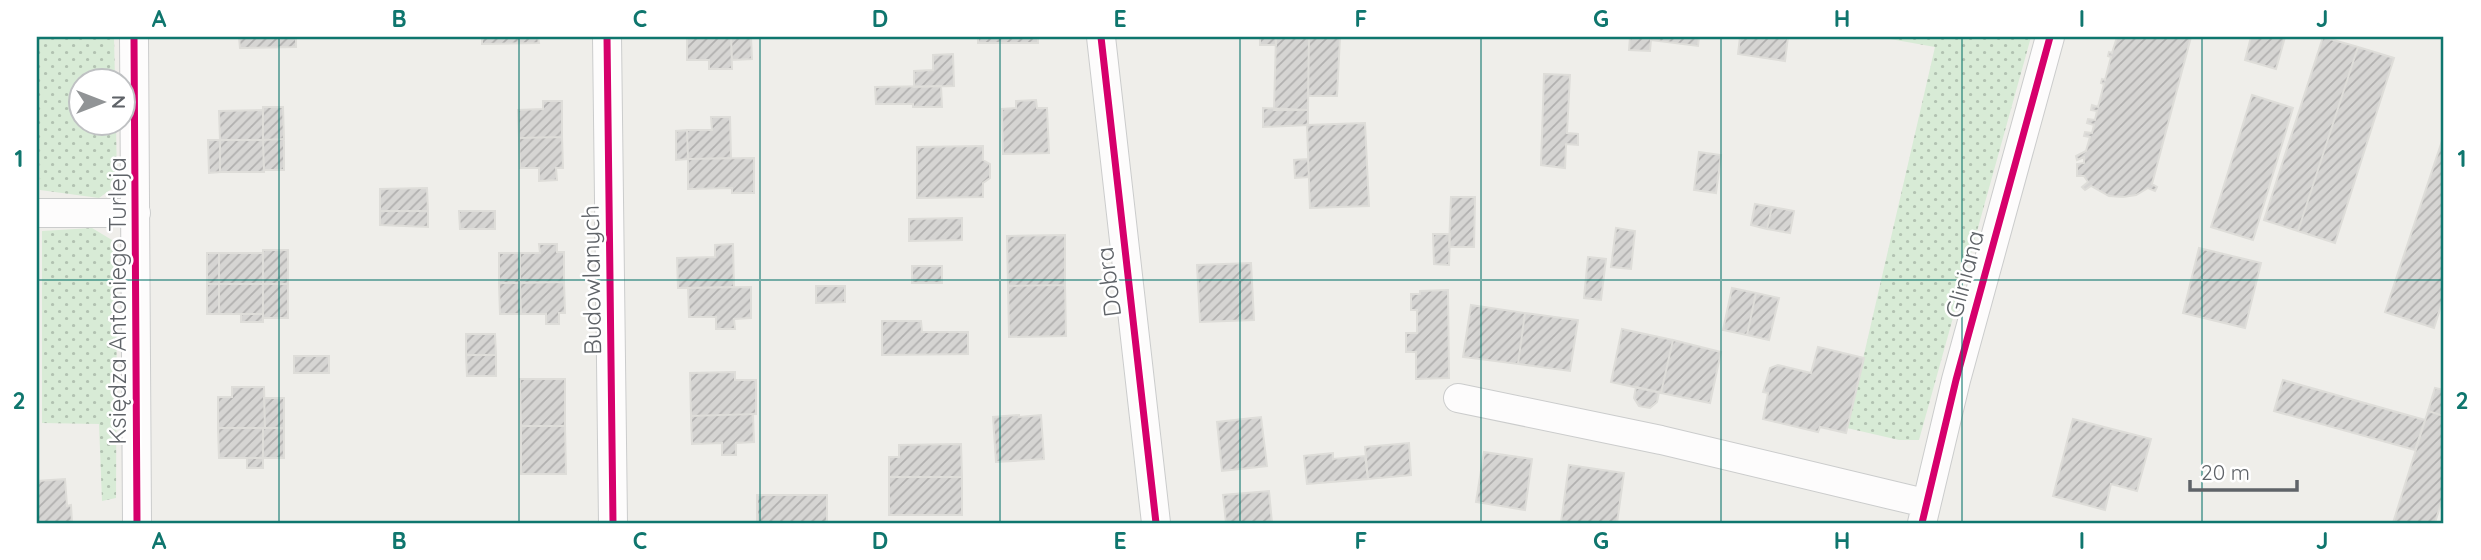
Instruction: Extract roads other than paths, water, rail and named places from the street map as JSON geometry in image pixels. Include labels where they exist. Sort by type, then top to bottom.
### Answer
[{"type":"street","name":"Księdza Antoniego Turleja","points":[[134,37],[137,523]]},
{"type":"street","name":"Budowlanych","points":[[607,37],[613,523]]},
{"type":"street","name":"Dobra","points":[[1101,37],[1156,523]]},
{"type":"street","name":"Gliniana","points":[[1458,398],[1661,440],[1924,513],[1978,296],[2050,37]]},
{"type":"street","points":[[37,213],[135,213]]}]
